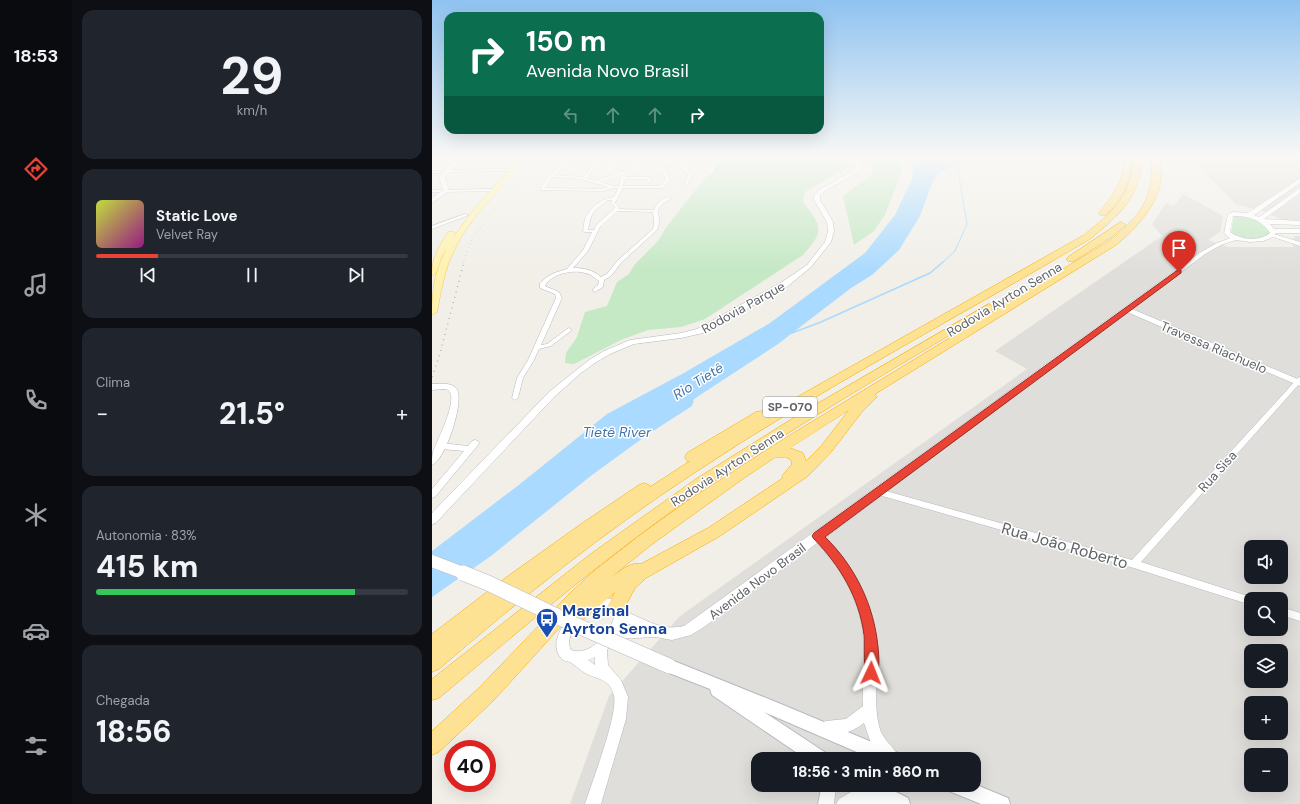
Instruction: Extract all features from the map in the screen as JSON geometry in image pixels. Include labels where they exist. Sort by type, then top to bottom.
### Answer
[{"type":"highway","name":"Rodovia Ayrton Senna","points":[[432,645],[496,595],[606,514],[732,431],[1084,228],[1108,208],[1117,196]]},
{"type":"highway","name":"Rodovia Ayrton Senna","points":[[432,663],[531,581],[571,551],[690,468],[842,376],[1086,237],[1116,212],[1129,196]]},
{"type":"highway","name":"Rodovia Ayrton Senna","points":[[432,691],[630,532],[694,488],[817,409],[1085,251],[1120,226],[1132,214],[1144,196]]},
{"type":"highway","points":[[432,745],[489,692],[549,625],[589,585],[620,559],[772,453],[857,398],[897,376],[985,320],[1108,247],[1131,228],[1146,208],[1152,196]]},
{"type":"highway","points":[[942,336],[1028,290],[1046,284]]},
{"type":"highway","points":[[619,611],[629,583],[640,573],[714,532],[803,472],[827,448],[856,410],[897,376]]},
{"type":"highway","points":[[581,612],[614,584],[734,515],[784,480],[794,472],[799,465],[798,457],[791,453],[772,453]]},
{"type":"main road","points":[[432,273],[434,265],[445,243],[484,196]]},
{"type":"main road","points":[[432,312],[436,292],[446,259],[455,241],[463,229],[491,196]]},
{"type":"main road","points":[[432,561],[488,583],[571,623],[876,752]]},
{"type":"main road","points":[[697,677],[810,752]]},
{"type":"main road","points":[[878,792],[895,801]]},
{"type":"main road","points":[[972,792],[1002,804]]},
{"type":"street","name":"Rodovia Parque","points":[[432,520],[547,399],[572,375],[585,366],[608,352],[633,342],[686,335],[700,331],[785,284],[808,266],[828,242],[831,231],[830,222],[817,200],[817,196]]},
{"type":"street","points":[[1248,216],[1278,196]]},
{"type":"street","points":[[1263,221],[1293,196]]},
{"type":"street","points":[[596,231],[584,231],[589,213],[607,199],[615,198],[613,204],[617,208],[616,210]]},
{"type":"street","points":[[601,280],[609,276],[619,262],[655,230],[658,222],[656,211],[657,207],[668,198]]},
{"type":"street","points":[[568,270],[585,251],[598,226],[616,210],[656,211]]},
{"type":"street","points":[[1300,223],[1263,221],[1236,214],[1230,215],[1227,233],[1236,238],[1255,240],[1272,233],[1300,231]]},
{"type":"street","points":[[432,228],[467,215]]},
{"type":"street","points":[[1263,221],[1272,233],[1300,244]]},
{"type":"street","name":"Avenida Novo Brasil","points":[[1219,244],[1227,233]]},
{"type":"street","name":"Avenida Novo Brasil","points":[[614,634],[656,631],[672,634],[687,631],[700,623],[1128,310],[1203,253],[1219,244],[1236,238]]},
{"type":"street","points":[[515,398],[520,378],[537,348],[559,298],[557,293],[544,289],[542,285],[555,274],[568,270],[587,271],[601,280]]},
{"type":"street","points":[[595,290],[602,285],[601,280]]},
{"type":"street","name":"Travessa Riachuelo","points":[[1128,310],[1299,381]]},
{"type":"street","points":[[537,348],[549,346],[569,330]]},
{"type":"street","name":"Rua Sisa","points":[[1134,564],[1299,381]]},
{"type":"street","points":[[432,461],[439,452],[456,402],[455,393],[453,390],[435,387]]},
{"type":"street","points":[[432,495],[472,446],[441,446]]},
{"type":"street","name":"Rua João Roberto","points":[[879,492],[1134,564],[1244,599]]},
{"type":"street","points":[[818,536],[836,554],[851,578],[866,615],[872,655],[869,710],[872,728],[876,737],[888,752]]},
{"type":"street","points":[[573,658],[592,654],[601,648],[614,634],[619,625],[619,611],[605,604],[581,612],[570,625],[564,640],[564,652],[568,656],[590,669],[609,676]]},
{"type":"street","name":"Avenida Novo Brasil","points":[[619,611],[656,631]]},
{"type":"street","points":[[1288,613],[1300,617]]},
{"type":"street","points":[[593,804],[619,719],[621,697],[616,684],[602,667],[601,648]]},
{"type":"street","points":[[818,728],[841,728],[849,726],[869,710]]},
{"type":"street","points":[[826,804],[828,792]]},
{"type":"street","points":[[844,804],[851,800],[895,801]]},
{"type":"shaded area","points":[[1182,196],[1186,196],[1223,216],[1220,232],[1208,240],[1228,247],[1293,247],[1294,236],[1300,236],[1300,804],[570,804],[609,696],[680,616],[1027,369],[995,351],[1162,236],[1152,224],[1166,203],[1174,206]]},
{"type":"shaded area","points":[[1227,196],[1300,196],[1300,220],[1283,220],[1263,211],[1237,205]]},
{"type":"green space","points":[[691,196],[804,196],[803,202],[817,223],[818,234],[803,255],[705,319],[681,327],[648,330],[621,340],[574,364],[565,363],[566,353],[577,337],[585,312],[607,306],[617,282],[629,274],[635,264],[659,240],[665,229]]},
{"type":"green space","points":[[843,196],[892,196],[885,215],[874,231],[854,245]]},
{"type":"green space","points":[[1234,216],[1250,218],[1262,224],[1271,232],[1268,235],[1259,238],[1234,236],[1231,233]]},
{"type":"water","name":"Tietê River","points":[[904,196],[928,196],[920,216],[899,250],[872,275],[851,288],[778,344],[694,399],[692,406],[647,435],[592,475],[491,556],[432,597],[432,551],[520,484],[607,414],[682,374],[770,323],[865,253],[895,215]]},
{"type":"waterway","points":[[942,263],[955,251],[967,224],[962,196]]},
{"type":"waterway","points":[[792,333],[821,322],[930,273],[943,262]]},
{"type":"railway","points":[[463,263],[471,241],[506,196]]},
{"type":"railway","points":[[432,377],[439,357],[464,262]]},
{"type":"place","name":"Marginal Ayrton Senna","points":[[547,638]]},
{"type":"route","points":[[871,673],[872,655],[870,634],[866,615],[860,598],[851,578],[836,554],[818,536],[1179,272]]},
{"type":"water label","name":"Rio Tietê","points":[[698,381]]}]
